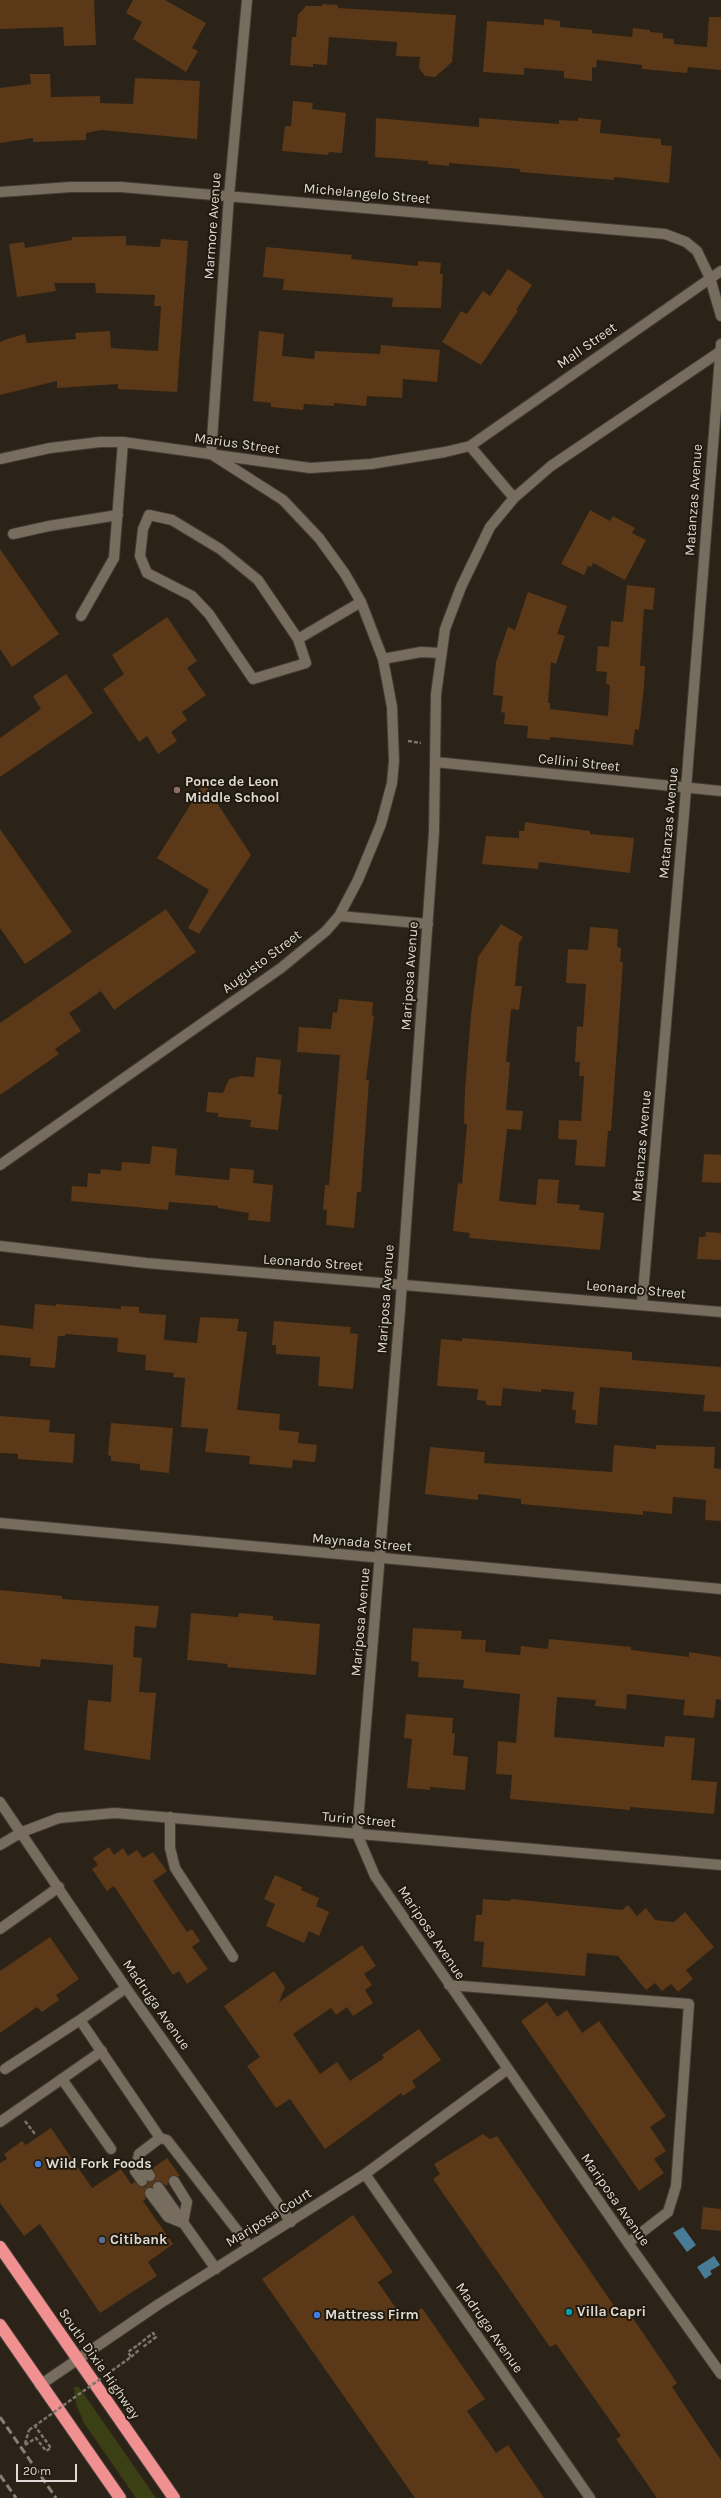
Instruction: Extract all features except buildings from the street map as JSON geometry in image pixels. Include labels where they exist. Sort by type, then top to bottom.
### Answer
[{"type":"highway","name":"South Dixie Highway","points":[[0,2247],[174,2498]]},
{"type":"highway","points":[[0,2325],[40,2385],[120,2498]]},
{"type":"street","name":"Marmore Avenue","points":[[211,454],[229,196],[247,0]]},
{"type":"street","name":"Michelangelo Street","points":[[0,192],[95,186],[229,196],[665,234],[677,237],[692,246],[710,278]]},
{"type":"street","name":"Mall Street","points":[[470,446],[721,271]]},
{"type":"street","points":[[710,278],[721,316]]},
{"type":"street","points":[[435,762],[436,694],[440,653],[447,622],[472,563],[490,527],[514,498],[551,466],[721,349]]},
{"type":"street","name":"Matanzas Avenue","points":[[642,1304],[686,788],[721,349]]},
{"type":"street","points":[[81,616],[114,558],[123,442]]},
{"type":"street","name":"Marius Street","points":[[0,459],[78,443],[123,442],[322,468],[392,461],[470,446]]},
{"type":"street","points":[[470,446],[514,498]]},
{"type":"street","name":"Augusto Street","points":[[0,1165],[281,968],[326,931],[339,916],[374,846],[392,783],[394,741],[389,685],[383,659],[360,602],[345,574],[319,538],[283,500],[211,454]]},
{"type":"street","points":[[13,534],[49,526],[118,515]]},
{"type":"street","points":[[149,515],[172,520],[220,549],[258,580],[298,639],[306,663],[253,679],[209,614],[192,596],[147,573],[140,556],[143,529],[149,515]]},
{"type":"street","points":[[298,639],[360,602]]},
{"type":"street","points":[[383,659],[421,652],[440,653]]},
{"type":"street","name":"Cellini Street","points":[[435,762],[721,791]]},
{"type":"street","name":"Mariposa Avenue","points":[[435,762],[434,832],[402,1284],[357,1834],[375,1876],[628,2243],[721,2374]]},
{"type":"street","points":[[339,916],[428,924]]},
{"type":"street","name":"Leonardo Street","points":[[0,1246],[154,1263],[721,1312]]},
{"type":"street","name":"Maynada Street","points":[[0,1523],[380,1559],[721,1589]]},
{"type":"street","name":"Madruga Avenue","points":[[0,1802],[22,1832],[126,1988],[291,2222]]},
{"type":"street","name":"Turin Street","points":[[0,1845],[22,1832],[60,1818],[89,1814],[115,1813],[721,1865]]},
{"type":"street","points":[[170,1817],[170,1848],[175,1868],[233,1957]]},
{"type":"street","points":[[0,1929],[59,1887]]},
{"type":"street","points":[[449,1985],[689,2004],[676,2186],[668,2212],[628,2243]]},
{"type":"street","points":[[5,2069],[126,1988]]},
{"type":"street","points":[[80,2020],[160,2138],[167,2140],[250,2246]]},
{"type":"street","points":[[0,2122],[102,2051]]},
{"type":"street","name":"Mariposa Court","points":[[40,2385],[159,2304],[365,2174],[508,2069]]},
{"type":"street","points":[[62,2079],[111,2149]]},
{"type":"street","points":[[146,2179],[138,2159],[139,2154],[160,2138]]},
{"type":"street","name":"Madruga Avenue","points":[[365,2174],[590,2498]]},
{"type":"street","points":[[174,2181],[187,2202],[183,2223]]},
{"type":"street","points":[[158,2187],[216,2269]]},
{"type":"street","points":[[150,2194],[168,2217],[183,2223]]},
{"type":"path","points":[[405,741],[425,743]]},
{"type":"path","points":[[132,2357],[128,2352],[153,2333],[156,2337],[143,2347]]},
{"type":"path","points":[[35,2426],[51,2448],[46,2451],[36,2438],[25,2445],[29,2430],[132,2357],[139,2350]]},
{"type":"green space","points":[[74,2387],[79,2387],[156,2498],[136,2498],[84,2423],[76,2404]]},
{"type":"water","points":[[683,2227],[696,2245],[687,2252],[673,2233]]},
{"type":"water","points":[[714,2256],[720,2265],[710,2271],[712,2274],[705,2279],[697,2267]]},
{"type":"railway","points":[[0,2417],[56,2498]]},
{"type":"railway","points":[[0,2475],[16,2498]]},
{"type":"place","name":"Ponce de Leon Middle School","points":[[177,790]]},
{"type":"place","name":"Wild Fork Foods","points":[[38,2164]]},
{"type":"place","name":"Citibank","points":[[102,2240]]},
{"type":"place","name":"Villa Capri","points":[[569,2312]]},
{"type":"place","name":"Mattress Firm","points":[[317,2315]]}]
